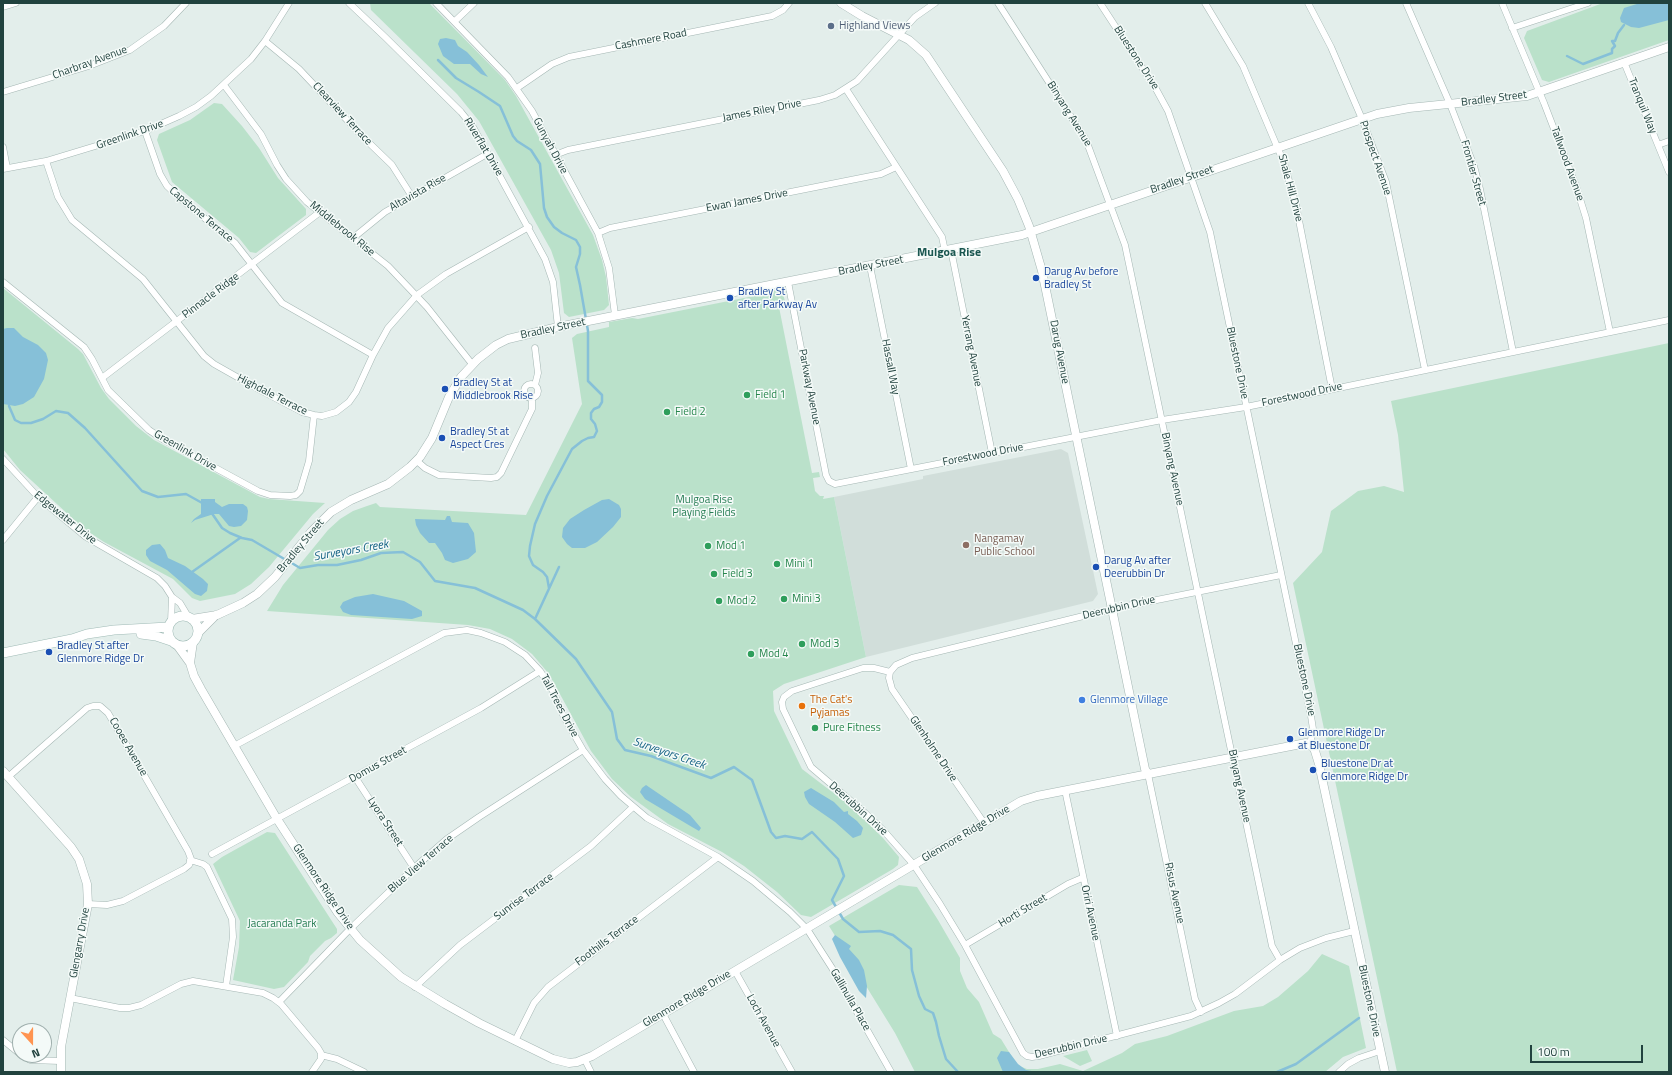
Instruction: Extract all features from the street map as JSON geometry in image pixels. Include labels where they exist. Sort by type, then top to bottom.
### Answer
[{"type":"main road","points":[[3,653],[72,639],[87,634],[169,624],[178,616],[191,618],[197,625],[198,633],[193,642],[185,646],[156,636],[142,634],[109,636],[81,640],[72,639]]},
{"type":"main road","points":[[169,624],[168,633],[174,643]]},
{"type":"street","points":[[3,7],[16,3]]},
{"type":"street","name":"Charbray Avenue","points":[[3,92],[89,66],[130,50],[164,26],[186,3]]},
{"type":"street","name":"Greenlink Drive","points":[[5,169],[46,161],[145,131],[174,119],[196,107],[224,85],[251,59],[265,41],[289,3]]},
{"type":"street","name":"Gunyah Drive","points":[[436,3],[508,77],[532,111],[598,233],[609,268],[615,315]]},
{"type":"street","points":[[455,21],[474,3]]},
{"type":"street","name":"Cashmere Road","points":[[517,88],[552,64],[569,57],[769,17],[780,12],[789,3]]},
{"type":"street","name":"Darug Avenue","points":[[841,3],[862,16],[899,34],[921,49],[936,67],[1004,171],[1032,233],[1042,271],[1145,769],[1148,774]]},
{"type":"street","name":"James Riley Drive","points":[[555,155],[568,150],[819,100],[835,95],[846,89],[861,77],[899,34],[920,13],[935,3]]},
{"type":"street","name":"Binyang Avenue","points":[[998,3],[1082,132],[1091,151],[1111,205],[1130,265],[1272,946],[1280,960]]},
{"type":"street","name":"Bluestone Drive","points":[[1100,3],[1161,99],[1172,123],[1192,177],[1212,239],[1313,723],[1310,745],[1315,751],[1319,764],[1385,1072]]},
{"type":"street","name":"Shale Hill Drive","points":[[1205,3],[1243,66],[1278,148],[1294,198],[1332,389]]},
{"type":"street","name":"Prospect Avenue","points":[[1308,3],[1331,47],[1362,119],[1386,182],[1425,370]]},
{"type":"street","name":"Frontier Street","points":[[1406,3],[1450,104],[1470,155],[1480,190],[1512,352]]},
{"type":"street","name":"Tallwood Avenue","points":[[1502,3],[1540,92],[1576,186],[1586,218],[1610,332]]},
{"type":"street","points":[[1512,28],[1588,3]]},
{"type":"street","name":"Riverflat Drive","points":[[352,4],[461,112],[473,127],[529,227],[550,272],[555,294],[558,327]]},
{"type":"street","name":"Clearview Terrace","points":[[265,41],[300,69],[358,132],[392,165],[411,196]]},
{"type":"street","name":"Bradley Street","points":[[191,618],[217,615],[243,603],[257,594],[269,584],[318,524],[331,512],[352,500],[393,481],[417,461],[432,438],[455,385],[472,364],[491,349],[508,339],[615,315],[1032,233],[1192,177],[1392,110],[1520,98],[1669,47]]},
{"type":"street","name":"Tranquil Way","points":[[1624,62],[1669,172]]},
{"type":"street","name":"Middlebrook Rise","points":[[224,85],[261,134],[281,172],[307,202],[388,266],[417,295],[472,364]]},
{"type":"street","name":"Yerrang Avenue","points":[[846,89],[942,237],[948,250],[992,453]]},
{"type":"street","name":"Capstone Terrace","points":[[145,131],[160,174],[167,186],[235,243],[277,298],[287,306],[373,355]]},
{"type":"street","points":[[1658,145],[1669,141]]},
{"type":"street","points":[[3,147],[5,169]]},
{"type":"street","name":"Altavista Rise","points":[[353,238],[385,212],[488,154]]},
{"type":"street","name":"Highdale Terrace","points":[[46,161],[58,196],[72,220],[143,279],[201,352],[211,362],[302,412],[314,416],[331,414],[346,406],[356,392],[373,355],[388,328],[417,295],[446,274],[529,227]]},
{"type":"street","name":"Ewan James Drive","points":[[598,233],[610,228],[881,174],[896,167]]},
{"type":"street","name":"Pinnacle Ridge","points":[[102,378],[320,212]]},
{"type":"street","name":"Hassall Way","points":[[870,266],[911,469]]},
{"type":"street","name":"Greenlink Drive","points":[[3,282],[84,347],[92,358],[112,395],[155,434],[258,492],[290,496],[296,495],[300,491],[309,461],[314,416]]},
{"type":"street","name":"Parkway Avenue","points":[[788,282],[826,475],[831,483],[839,483]]},
{"type":"street","name":"Forestwood Drive","points":[[839,483],[1162,420],[1246,407],[1669,320]]},
{"type":"street","points":[[532,398],[536,396],[538,392],[538,388],[535,385],[538,373],[535,348]]},
{"type":"street","points":[[532,398],[527,397],[524,390],[528,384],[535,385]]},
{"type":"street","points":[[417,461],[425,468],[439,475],[491,478],[497,476],[501,473],[508,460],[532,409],[532,398]]},
{"type":"street","name":"Edgewater Drive","points":[[3,459],[38,497],[86,537],[157,578],[165,586],[172,597],[180,603],[191,618]]},
{"type":"street","points":[[3,540],[38,497]]},
{"type":"street","name":"Deerubbin Drive","points":[[1281,575],[1112,609],[907,660],[896,665],[890,672],[874,668],[856,670],[789,692],[784,697],[782,704],[805,758],[811,767],[884,830],[914,865],[965,945],[1023,1052],[1027,1056],[1036,1057],[1201,1012],[1235,994],[1280,960],[1309,944],[1354,931]]},
{"type":"street","points":[[169,624],[172,597]]},
{"type":"street","name":"Bradley Street","points":[[198,633],[217,615]]},
{"type":"street","name":"Tall Trees Drive","points":[[234,746],[444,633],[467,630],[492,636],[515,648],[540,671],[553,691],[564,717],[583,750],[605,779],[633,807],[666,830],[718,857],[764,890],[791,912],[807,929]]},
{"type":"street","name":"Glenmore Ridge Drive","points":[[190,663],[193,642]]},
{"type":"street","name":"Glenmore Ridge Drive","points":[[174,643],[190,663],[197,682],[277,819],[350,929],[385,963],[415,987],[479,1023],[560,1062],[585,1060],[1021,801],[1065,790],[1233,758],[1302,743],[1310,745]]},
{"type":"street","name":"Domus Street","points":[[212,854],[481,708],[540,671]]},
{"type":"street","name":"Glenholme Drive","points":[[890,672],[890,683],[895,693],[984,823]]},
{"type":"street","name":"Cooee Avenue","points":[[6,774],[85,710],[93,706],[101,707],[108,713],[188,851],[190,860]]},
{"type":"street","name":"Blue View Terrace","points":[[279,1002],[350,929],[447,839],[479,816],[583,750]]},
{"type":"street","name":"Glengarry Drive","points":[[6,774],[67,842],[79,859],[87,884],[88,904],[60,1047],[61,1072]]},
{"type":"street","name":"Risus Avenue","points":[[1148,774],[1195,998],[1201,1012]]},
{"type":"street","name":"Lyora Street","points":[[355,777],[414,868]]},
{"type":"street","name":"Oriri Avenue","points":[[1065,790],[1082,878],[1116,1036]]},
{"type":"street","name":"Sunrise Terrace","points":[[415,987],[460,945],[596,842],[633,807]]},
{"type":"street","name":"Foothills Terrace","points":[[515,1041],[534,1003],[548,987],[718,857]]},
{"type":"street","points":[[88,904],[123,902],[184,869],[189,865],[190,860],[203,864],[207,867],[232,919],[233,937],[226,986]]},
{"type":"street","name":"Horti Street","points":[[965,945],[1068,884],[1082,878]]},
{"type":"street","name":"Gallinulla Place","points":[[807,929],[832,968],[891,1072]]},
{"type":"street","name":"Loch Avenue","points":[[735,971],[792,1072]]},
{"type":"street","points":[[70,998],[120,1008],[129,1008],[141,1005],[184,982],[198,981],[262,993],[279,1002],[318,1048],[321,1056],[320,1061],[312,1072]]},
{"type":"street","points":[[663,1014],[694,1072]]},
{"type":"street","points":[[3,1040],[12,1047]]},
{"type":"street","points":[[1339,1072],[1348,1064],[1359,1058],[1380,1051]]},
{"type":"street","points":[[321,1056],[337,1059],[364,1072]]},
{"type":"street","points":[[585,1060],[590,1072]]},
{"type":"street","points":[[52,1061],[60,1061]]},
{"type":"shaded area","name":"Nangamay Public School","points":[[1061,449],[1068,453],[1098,594],[1093,601],[866,657],[834,497],[923,479],[923,476]]},
{"type":"green space","points":[[370,3],[429,3],[505,80],[516,96],[593,235],[602,260],[606,277],[609,305],[604,310],[569,317],[564,313],[559,273],[551,250],[479,121],[457,94],[371,10]]},
{"type":"green space","points":[[1603,3],[1669,3],[1669,40],[1549,82],[1542,80],[1524,38],[1527,31]]},
{"type":"green space","points":[[214,103],[222,104],[242,126],[259,148],[278,178],[306,209],[306,215],[256,253],[250,252],[239,238],[172,182],[157,140],[159,134],[190,120]]},
{"type":"green space","points":[[3,288],[83,354],[101,388],[109,399],[136,426],[154,440],[260,497],[325,503],[313,514],[269,567],[251,584],[235,594],[200,601],[192,598],[173,579],[104,542],[83,528],[20,470],[3,449]]},
{"type":"green space","name":"Mulgoa Rise Playing Fields","points":[[780,290],[783,294],[786,305],[779,307],[812,473],[819,472],[820,477],[813,478],[815,491],[820,496],[824,496],[823,499],[834,497],[866,657],[784,684],[773,691],[774,711],[802,769],[848,804],[883,838],[899,857],[898,865],[893,869],[811,917],[801,915],[777,892],[744,866],[722,852],[668,824],[631,797],[612,779],[591,751],[549,674],[532,654],[512,639],[490,629],[468,625],[267,611],[283,585],[328,530],[340,519],[353,511],[376,503],[380,507],[526,515],[582,404],[572,338],[577,334],[609,327],[609,322],[632,318],[638,319],[759,295]]},
{"type":"green space","points":[[1669,343],[1669,1072],[1397,1072],[1293,583],[1322,552],[1331,511],[1358,491],[1384,486],[1404,492],[1398,435],[1391,401]]},
{"type":"green space","name":"Jacaranda Park","points":[[267,832],[275,833],[337,929],[337,933],[325,941],[310,956],[308,962],[284,987],[274,989],[233,980],[239,947],[240,921],[213,864],[222,857]]},
{"type":"green space","points":[[899,885],[917,887],[960,958],[960,971],[967,988],[979,1002],[993,1034],[1001,1039],[1017,1065],[1027,1069],[1038,1069],[1060,1064],[1083,1071],[1122,1053],[1135,1044],[1167,1036],[1234,1011],[1263,1006],[1278,997],[1308,971],[1322,954],[1349,966],[1366,1048],[1343,1057],[1325,1072],[915,1072],[895,1033],[829,926]]},
{"type":"green space","points":[[1087,1050],[1092,1061],[1080,1066],[1063,1056]]},
{"type":"water","points":[[1640,3],[1669,3],[1669,20],[1639,28],[1631,27],[1621,22],[1620,18],[1624,8]]},
{"type":"water","points":[[446,38],[455,40],[458,46],[467,52],[488,77],[481,74],[470,64],[454,64],[443,56],[438,44],[440,39]]},
{"type":"water","points":[[14,328],[23,337],[38,345],[46,353],[48,360],[44,379],[34,397],[23,404],[15,406],[3,404],[3,329]]},
{"type":"water","points":[[201,499],[215,499],[215,502],[222,507],[229,504],[243,504],[247,507],[248,511],[247,520],[241,526],[234,527],[229,526],[219,514],[214,514],[195,520],[191,523],[201,514]]},
{"type":"water","points":[[609,499],[619,505],[621,509],[621,517],[613,527],[597,542],[585,548],[572,548],[567,544],[562,537],[563,528],[570,519],[602,500]]},
{"type":"water","points":[[447,516],[450,516],[452,522],[468,523],[474,533],[476,552],[468,559],[453,563],[445,560],[435,543],[429,543],[420,533],[416,525],[415,519],[445,520]]},
{"type":"water","points":[[160,544],[165,550],[168,558],[185,566],[208,584],[207,591],[201,596],[195,594],[167,570],[150,561],[146,555],[146,550],[152,545]]},
{"type":"water","points":[[373,594],[404,601],[422,611],[422,616],[412,619],[351,615],[343,612],[340,607],[343,602],[355,597]]},
{"type":"water","points":[[646,785],[690,815],[701,828],[699,831],[645,799],[640,792]]},
{"type":"water","points":[[811,788],[834,802],[844,812],[848,811],[848,814],[863,828],[861,835],[853,838],[835,822],[809,804],[804,792]]},
{"type":"water","points":[[835,935],[851,946],[849,949],[859,960],[864,970],[867,986],[866,998],[859,991],[840,957],[832,939]]},
{"type":"water","points":[[1001,1051],[1009,1052],[1018,1064],[1026,1070],[1037,1072],[1003,1072],[997,1058]]},
{"type":"waterway","points":[[1567,56],[1583,64],[1612,53],[1612,49],[1615,46],[1612,41],[1615,41],[1618,33],[1624,25]]},
{"type":"waterway","points":[[438,60],[456,78],[500,106],[513,136],[517,141],[531,150],[540,164],[544,208],[547,217],[554,227],[576,240],[580,247],[580,254],[576,267],[588,331],[588,381],[602,395],[602,402],[599,407],[594,409],[591,413],[591,419],[595,424],[597,431],[594,437],[582,441],[572,449],[547,496],[535,524],[529,556],[533,565],[547,577],[549,588]]},
{"type":"waterway","name":"Surveyors Creek","points":[[9,406],[15,420],[21,423],[31,423],[43,419],[56,411],[68,413],[85,428],[142,491],[158,497],[186,494],[204,504]]},
{"type":"waterway","name":"Surveyors Creek","points":[[211,512],[222,528],[242,538],[252,540],[286,560]]},
{"type":"waterway","points":[[192,572],[240,538]]},
{"type":"waterway","name":"Surveyors Creek","points":[[290,562],[300,568],[318,565],[337,565],[361,560],[381,553],[403,552],[420,562],[435,581],[475,588],[523,610],[535,619],[576,659],[612,712],[617,739],[625,750],[651,756],[711,778],[734,767],[752,780],[771,832],[776,838],[785,836],[802,839],[812,832],[838,859],[844,876],[832,900],[843,919],[859,932],[880,931],[893,935],[911,949],[912,970],[919,996],[925,1009],[933,1013],[946,1059],[958,1072]]},
{"type":"waterway","points":[[535,619],[559,567]]},
{"type":"waterway","points":[[1277,1072],[1296,1064],[1359,1018]]},
{"type":"place","name":"Highland Views","points":[[831,26]]},
{"type":"place","name":"Darug Av before Bradley St","points":[[1036,278]]},
{"type":"place","name":"Bradley St after Parkway Av","points":[[730,298]]},
{"type":"place","name":"Bradley St at Middlebrook Rise","points":[[445,389]]},
{"type":"place","name":"Field 1","points":[[747,395]]},
{"type":"place","name":"Field 2","points":[[667,412]]},
{"type":"place","name":"Bradley St at Aspect Cres","points":[[442,438]]},
{"type":"place","name":"Nangamay Public School","points":[[966,545]]},
{"type":"place","name":"Mod 1","points":[[708,546]]},
{"type":"place","name":"Mini 1","points":[[777,564]]},
{"type":"place","name":"Darug Av after Deerubbin Dr","points":[[1096,567]]},
{"type":"place","name":"Field 3","points":[[714,574]]},
{"type":"place","name":"Mini 3","points":[[784,599]]},
{"type":"place","name":"Mod 2","points":[[719,601]]},
{"type":"place","name":"Mod 3","points":[[802,644]]},
{"type":"place","name":"Bradley St after Glenmore Ridge Dr","points":[[49,652]]},
{"type":"place","name":"Mod 4","points":[[751,654]]},
{"type":"place","name":"Glenmore Village","points":[[1082,700]]},
{"type":"place","name":"The Cat's Pyjamas","points":[[802,706]]},
{"type":"place","name":"Pure Fitness","points":[[815,728]]},
{"type":"place","name":"Glenmore Ridge Dr at Bluestone Dr","points":[[1290,739]]},
{"type":"place","name":"Bluestone Dr at Glenmore Ridge Dr","points":[[1313,770]]},
{"type":"district","name":"Mulgoa Rise","points":[[949,253]]}]
